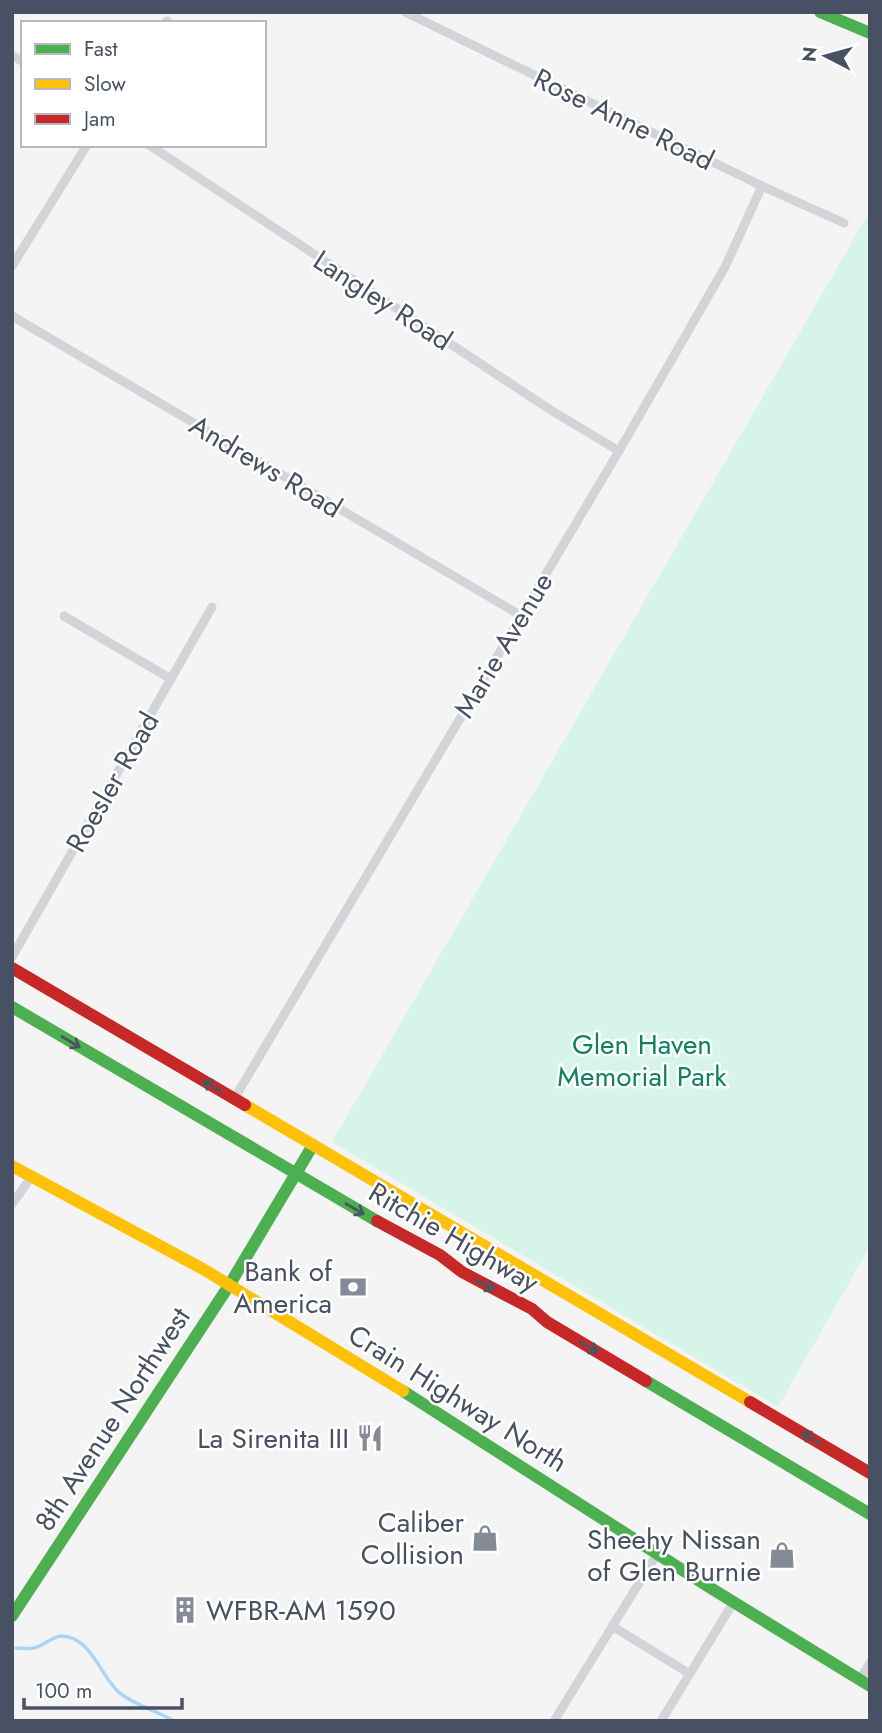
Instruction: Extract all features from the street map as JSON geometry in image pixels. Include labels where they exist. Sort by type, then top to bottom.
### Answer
[{"type":"main road","points":[[820,12],[870,33]]},
{"type":"main road","name":"Ritchie Highway","points":[[12,968],[870,1473]]},
{"type":"main road","name":"Ritchie Highway","points":[[12,1007],[367,1216],[440,1255],[462,1272],[532,1309],[567,1334],[870,1514]]},
{"type":"main road","name":"8th Avenue Northwest","points":[[12,1616],[230,1284],[313,1145]]},
{"type":"main road","name":"Crain Highway North","points":[[12,1166],[230,1284],[454,1423],[733,1603],[865,1683]]},
{"type":"street","name":"Rose Anne Road","points":[[405,12],[762,186],[844,223]]},
{"type":"street","points":[[12,265],[85,147]]},
{"type":"street","name":"Langley Road","points":[[152,147],[549,409],[619,451]]},
{"type":"street","name":"Marie Avenue","points":[[234,1099],[619,451],[725,267],[762,186]]},
{"type":"street","name":"Andrews Road","points":[[12,316],[520,615]]},
{"type":"street","name":"Roesler Road","points":[[12,957],[212,607]]},
{"type":"street","points":[[64,617],[171,679]]},
{"type":"street","points":[[12,1205],[32,1176]]},
{"type":"street","points":[[554,1721],[657,1554]]},
{"type":"street","points":[[661,1721],[733,1603]]},
{"type":"street","points":[[612,1626],[690,1674]]},
{"type":"street","points":[[865,1683],[870,1663]]},
{"type":"green space","name":"Glen Haven Memorial Park","points":[[870,211],[870,1246],[778,1407],[332,1142]]},
{"type":"waterway","points":[[16,1648],[35,1648],[61,1636],[72,1638],[88,1650],[121,1694],[174,1721]]},
{"type":"traffic: fast","points":[[820,12],[870,33]]},
{"type":"traffic: fast","points":[[12,1007],[377,1221]]},
{"type":"traffic: fast","points":[[12,1616],[230,1284],[313,1145]]},
{"type":"traffic: fast","points":[[646,1381],[870,1514]]},
{"type":"traffic: fast","points":[[403,1391],[709,1587],[870,1686]]},
{"type":"traffic: slow","points":[[245,1105],[750,1402]]},
{"type":"traffic: slow","points":[[12,1166],[203,1269],[403,1391]]},
{"type":"traffic: jam","points":[[12,968],[245,1105]]},
{"type":"traffic: jam","points":[[377,1221],[440,1255],[462,1272],[532,1309],[547,1322],[646,1381]]},
{"type":"traffic: jam","points":[[750,1402],[870,1473]]},
{"type":"place","name":"Bank of America","points":[[353,1287]]},
{"type":"place","name":"La Sirenita III","points":[[370,1438]]},
{"type":"place","name":"Caliber Collision","points":[[485,1538]]},
{"type":"place","name":"Sheehy Nissan of Glen Burnie","points":[[782,1555]]},
{"type":"place","name":"WFBR-AM 1590","points":[[185,1610]]}]
